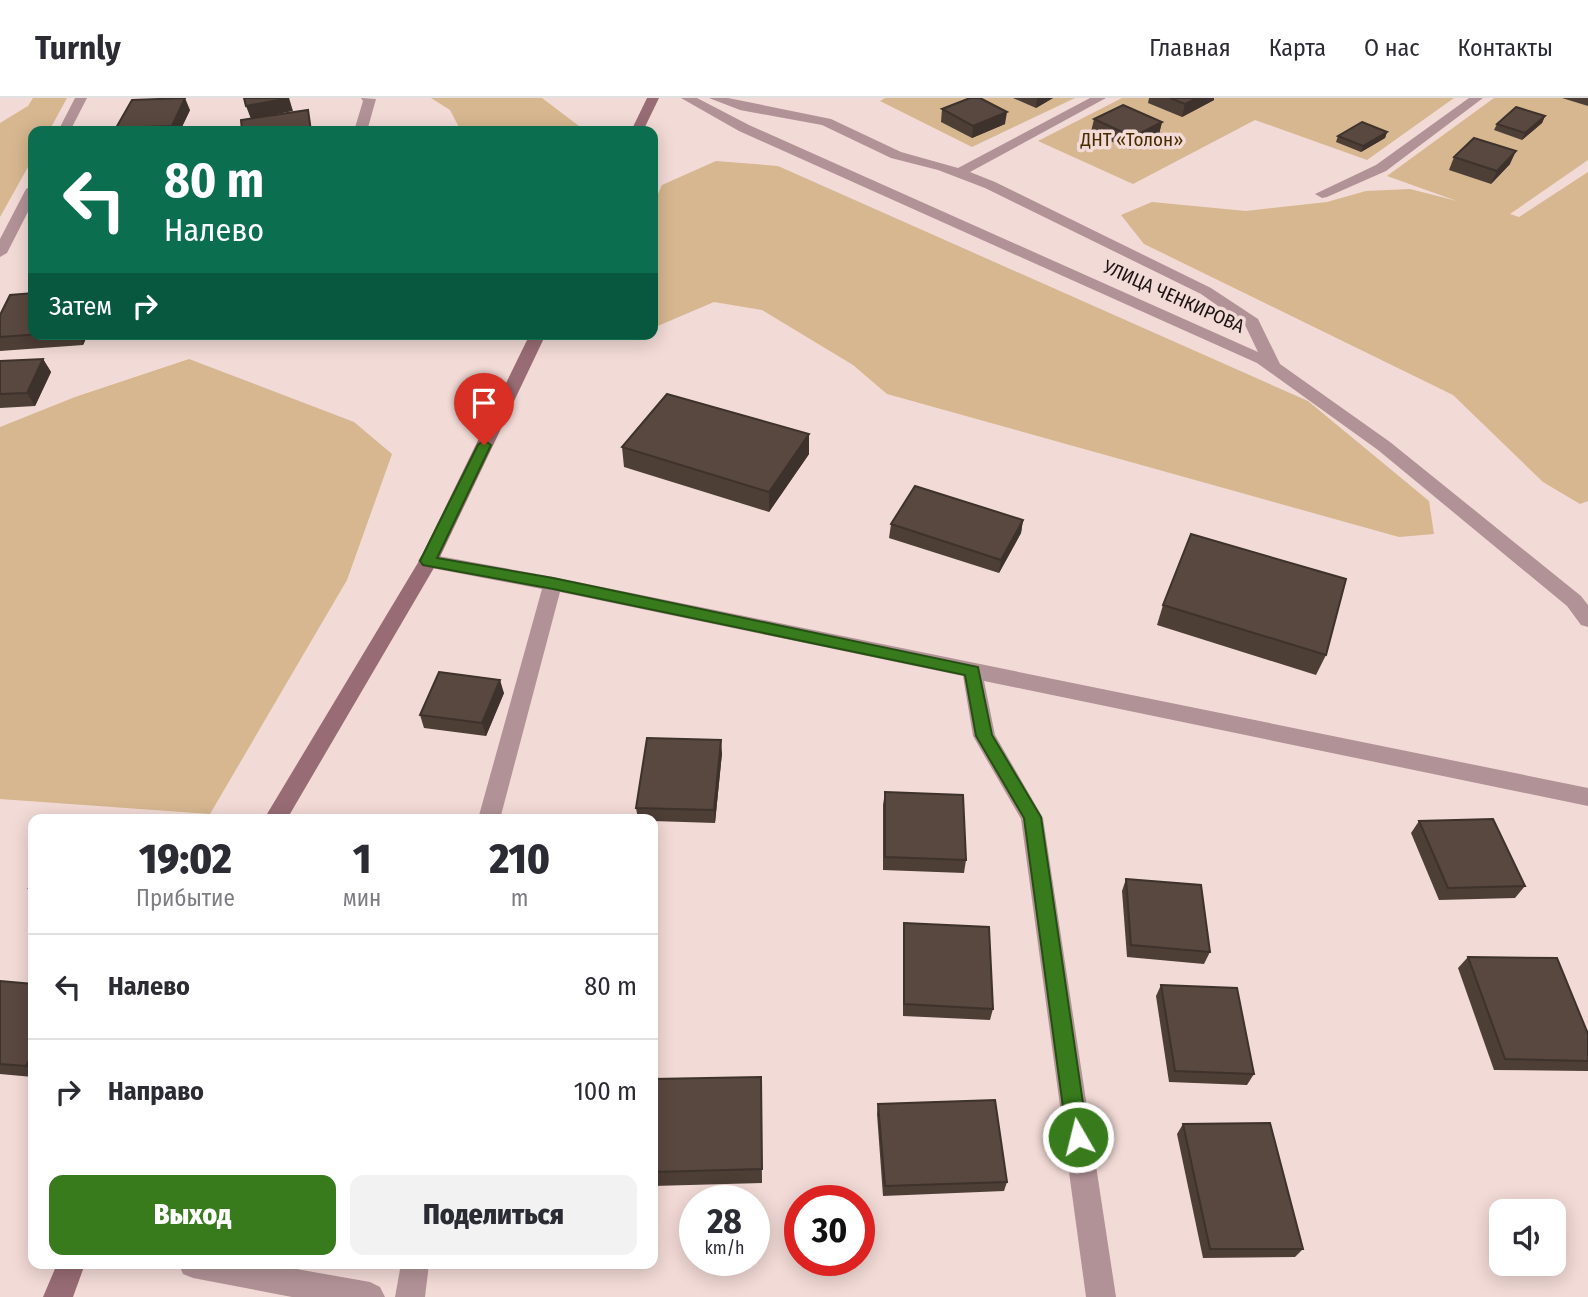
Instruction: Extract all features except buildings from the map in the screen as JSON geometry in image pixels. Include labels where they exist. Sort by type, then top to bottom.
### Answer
[{"type":"street","points":[[67,126],[81,98]]},
{"type":"street","points":[[362,126],[370,99],[367,98]]},
{"type":"street","points":[[639,126],[653,98]]},
{"type":"street","name":"УЛИЦА ЧЕНКИРОВА","points":[[687,98],[744,128],[1164,315],[1273,367],[1384,446],[1574,601],[1588,620]]},
{"type":"street","points":[[715,98],[740,106],[826,121],[896,155],[990,185],[1206,291],[1251,322],[1273,367]]},
{"type":"street","points":[[958,173],[1100,98]]},
{"type":"street","points":[[1322,194],[1381,168],[1477,98]]},
{"type":"street","points":[[744,128],[785,113]]},
{"type":"street","points":[[0,253],[28,199]]},
{"type":"street","points":[[278,814],[428,561],[535,340]]},
{"type":"street","points":[[428,561],[553,584],[1588,797]]},
{"type":"street","points":[[490,814],[553,584]]},
{"type":"street","points":[[972,671],[984,736],[1032,817],[1101,1297]]},
{"type":"street","points":[[58,1297],[69,1269]]},
{"type":"street","points":[[220,1269],[370,1297]]},
{"type":"street","points":[[410,1297],[414,1269]]},
{"type":"green space","points":[[33,98],[67,98],[52,126],[28,126],[28,167],[0,217],[0,123],[28,106]]},
{"type":"green space","points":[[431,98],[542,98],[579,126],[458,126],[450,110]]},
{"type":"green space","name":"ДНТ «Толон»","points":[[885,98],[1075,98],[972,147],[880,101]]},
{"type":"green space","name":"ДНТ «Толон»","points":[[1122,98],[1454,98],[1367,160],[1255,120],[1133,184],[1038,141]]},
{"type":"green space","points":[[1494,98],[1588,98],[1588,160],[1510,214],[1519,217],[1588,172],[1588,501],[1580,504],[1543,482],[1453,395],[1144,244],[1121,215],[1152,202],[1246,211],[1327,202],[1366,191],[1410,189],[1457,201],[1387,176]]},
{"type":"green space","points":[[716,161],[778,166],[1308,401],[1429,501],[1434,534],[1399,537],[887,394],[853,365],[762,310],[714,302],[658,326],[658,194],[662,185]]},
{"type":"green space","points":[[189,359],[354,422],[392,454],[347,580],[210,814],[0,799],[0,427],[75,397]]},
{"type":"route","points":[[484,445],[428,561],[553,584],[972,671],[984,736],[1032,817],[1078,1137]]}]
